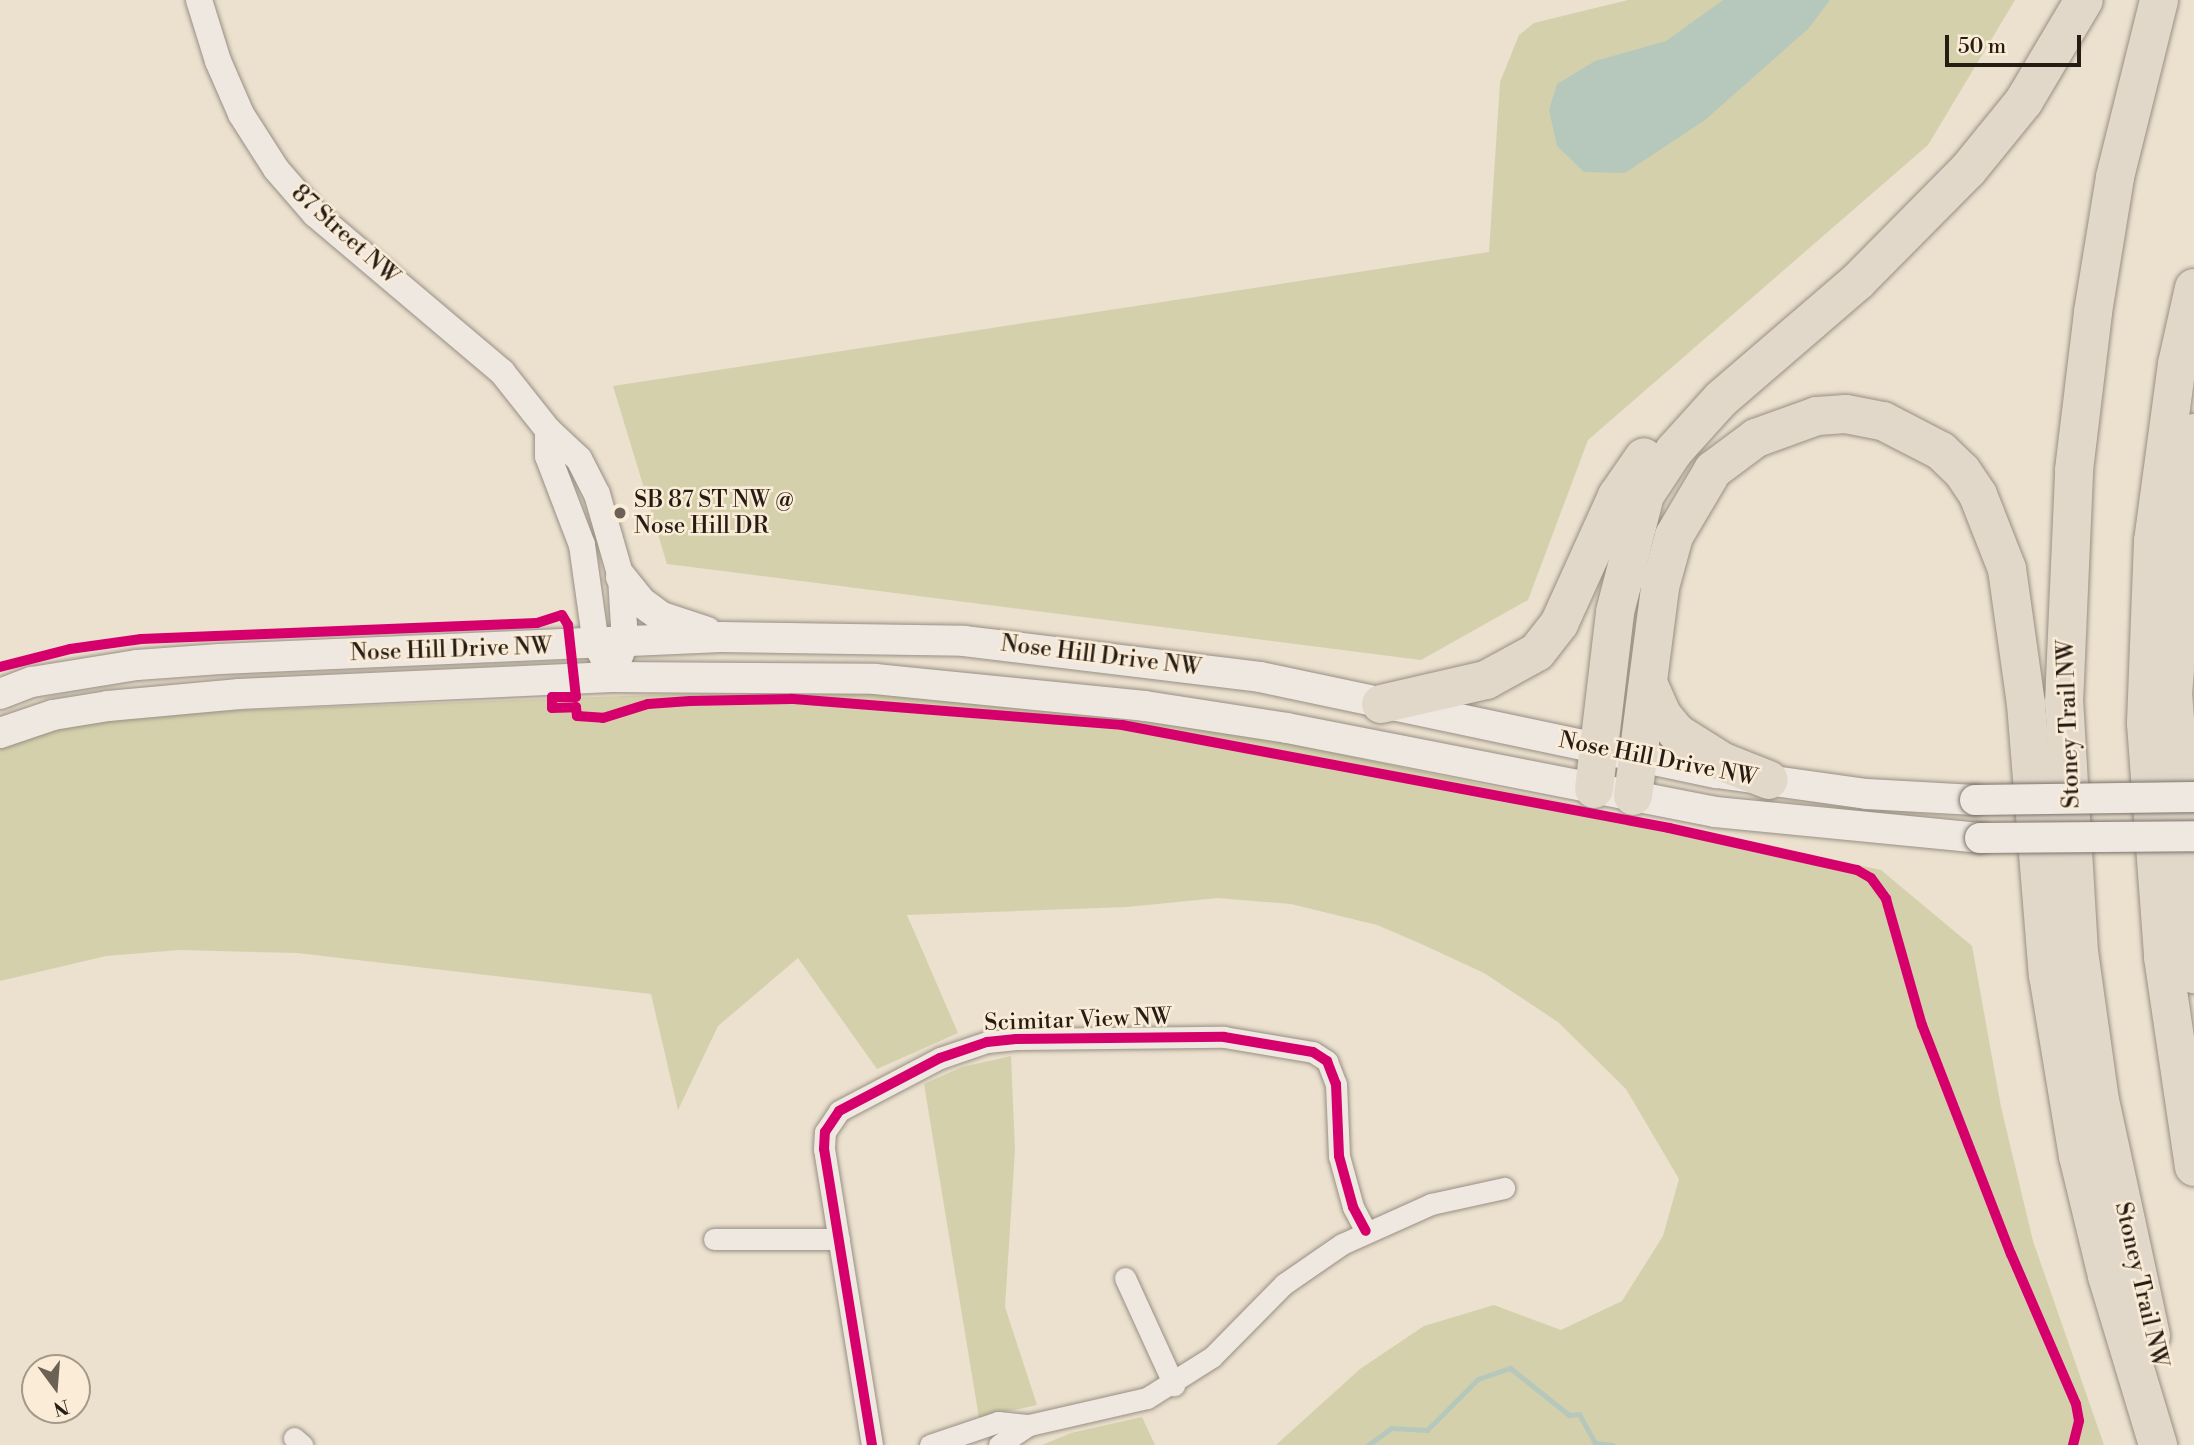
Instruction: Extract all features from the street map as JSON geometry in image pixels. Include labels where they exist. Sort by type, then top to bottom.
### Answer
[{"type":"highway","points":[[1594,789],[1615,612],[1645,495],[1674,452],[1721,399],[1831,305],[1968,170],[2024,101],[2084,0]]},
{"type":"highway","name":"Stoney Trail NW","points":[[2160,0],[2115,177],[2093,312],[2074,470],[2064,703],[2079,952],[2100,1101],[2144,1310],[2184,1445]]},
{"type":"highway","points":[[2194,288],[2177,364],[2153,541],[2146,723],[2163,957],[2194,1167]]},
{"type":"highway","points":[[1381,704],[1486,680],[1537,652],[1581,582],[1617,496],[1675,413],[1713,381],[1831,305]]},
{"type":"highway","points":[[1633,796],[1660,587],[1674,536],[1713,470],[1734,452],[1785,426],[1846,414],[1883,421],[1915,434],[1962,471],[1995,531],[2007,569],[2026,704],[2048,975],[2078,1156],[2108,1276],[2158,1445]]},
{"type":"highway","points":[[2194,433],[2173,693],[2194,974]]},
{"type":"highway","points":[[1648,682],[1662,715],[1677,733],[1723,762],[1769,780]]},
{"type":"main road","points":[[621,577],[640,602],[662,617],[720,637]]},
{"type":"main road","name":"Nose Hill Drive NW","points":[[0,694],[32,682],[137,665],[720,637],[853,636],[1061,650],[1247,675],[1638,758],[1867,794],[1975,800],[2194,797]]},
{"type":"main road","name":"Nose Hill Drive NW","points":[[0,733],[53,715],[148,702],[612,677],[875,679],[996,688],[1287,728],[1594,789],[1784,821],[1980,838],[2194,836]]},
{"type":"street","name":"87 Street NW","points":[[199,0],[218,61],[241,114],[276,169],[315,214],[502,372],[548,430],[579,459],[597,494],[621,577],[610,643]]},
{"type":"street","name":"87 Street NW","points":[[548,430],[548,456],[582,545],[610,643],[612,677]]},
{"type":"street","name":"Scimitar View NW","points":[[872,1445],[823,1141],[834,1116],[940,1058],[987,1042],[1016,1039],[1224,1037],[1270,1041],[1314,1052],[1327,1061],[1336,1084],[1341,1166],[1366,1231]]},
{"type":"street","points":[[930,1445],[998,1422],[1029,1425],[1120,1406],[1174,1385],[1212,1357],[1284,1284],[1366,1231],[1430,1204],[1504,1188]]},
{"type":"street","points":[[714,1239],[839,1239]]},
{"type":"street","points":[[1125,1278],[1174,1385]]},
{"type":"street","points":[[999,1445],[1029,1425]]},
{"type":"shaded area","points":[[1628,0],[2015,0],[1928,145],[1588,440],[1528,600],[1421,660],[667,564],[613,386],[1489,252],[1500,82],[1519,35],[1534,23]]},
{"type":"shaded area","points":[[1723,0],[1830,0],[1809,28],[1705,120],[1625,173],[1584,172],[1557,146],[1549,110],[1557,84],[1595,61],[1666,41]]},
{"type":"shaded area","points":[[869,691],[1008,701],[1256,736],[1881,870],[1972,946],[2001,1107],[2033,1241],[2104,1445],[1276,1445],[1360,1369],[1424,1326],[1494,1305],[1561,1330],[1622,1301],[1663,1236],[1679,1179],[1626,1089],[1558,1022],[1484,973],[1417,942],[1377,925],[1291,904],[1218,898],[1127,907],[907,915],[958,1033],[877,1069],[798,958],[718,1026],[678,1110],[651,994],[297,953],[179,950],[106,956],[0,981],[0,747],[15,741],[88,722],[163,713],[679,694]]},
{"type":"shaded area","points":[[1011,1056],[1015,1150],[1005,1307],[1037,1405],[979,1418],[924,1084],[962,1067]]},
{"type":"shaded area","points":[[1142,1417],[1155,1445],[1042,1445],[1071,1433]]},
{"type":"waterway","points":[[1368,1445],[1391,1428],[1427,1430],[1478,1379],[1510,1368],[1569,1415],[1579,1414],[1595,1443],[1613,1445]]},
{"type":"cycle path","points":[[0,667],[70,649],[141,639],[537,623],[562,615],[568,625],[576,697],[552,697],[552,708],[576,707],[577,716],[603,718],[648,704],[792,699],[1122,725],[1669,828],[1857,870],[1871,878],[1886,899],[1922,1025],[2011,1254],[2076,1404],[2079,1421],[2073,1445]]},
{"type":"cycle path","points":[[872,1445],[824,1149],[825,1132],[839,1111],[940,1058],[987,1042],[1016,1039],[1224,1037],[1313,1052],[1327,1061],[1336,1084],[1339,1156],[1353,1207],[1366,1231]]},
{"type":"place","name":"SB 87 ST NW @ Nose Hill DR","points":[[620,513]]}]
